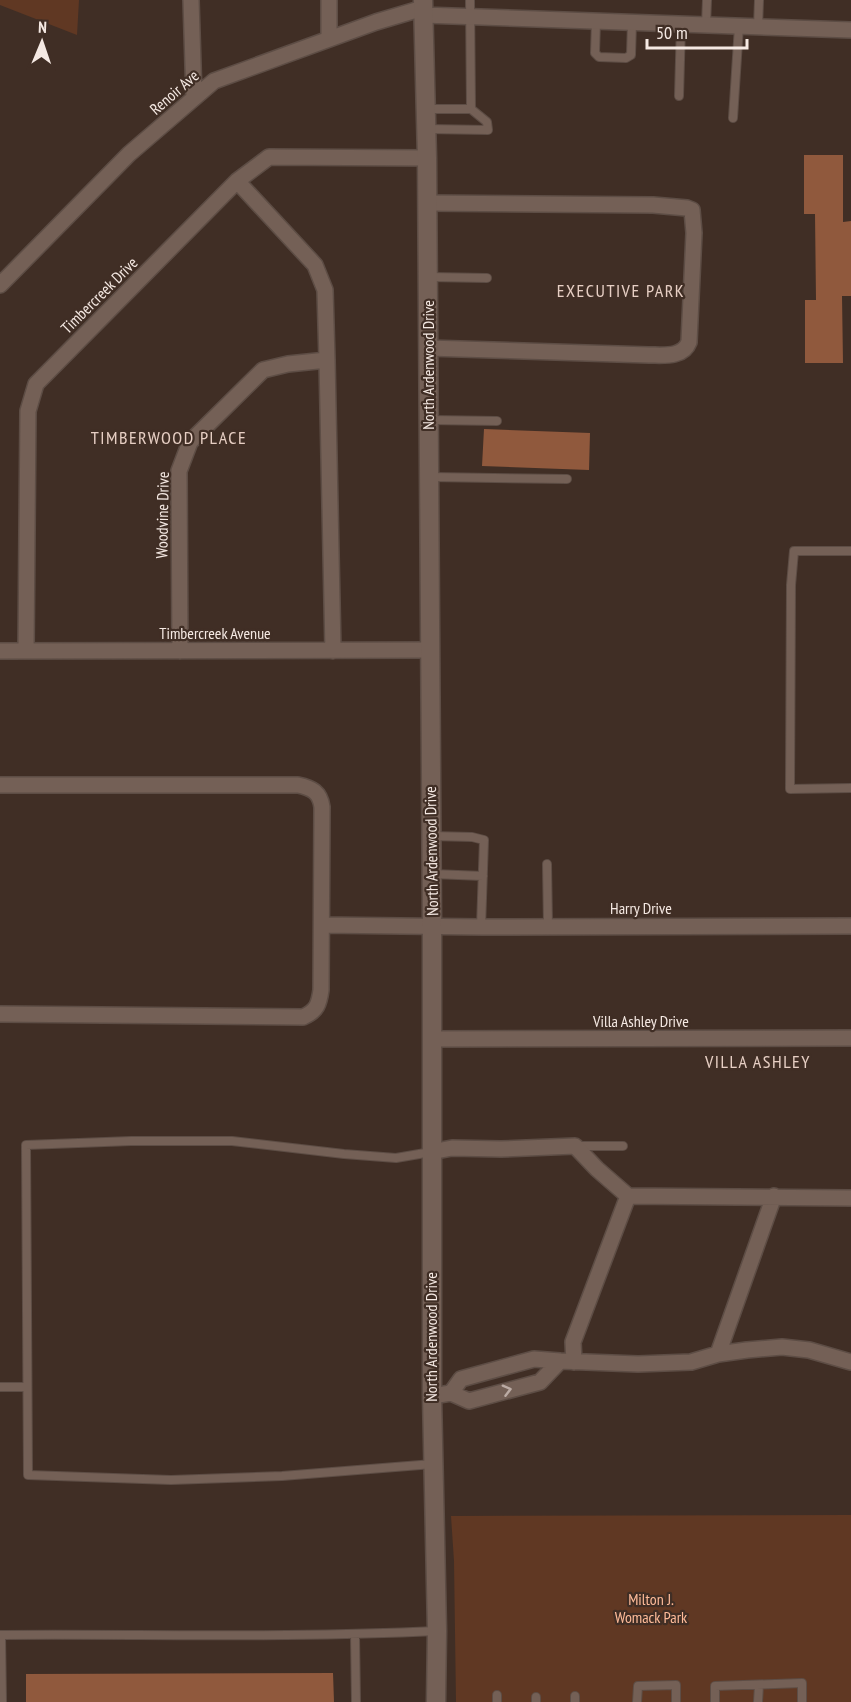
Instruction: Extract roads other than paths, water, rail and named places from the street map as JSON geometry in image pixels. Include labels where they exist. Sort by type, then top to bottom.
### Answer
[{"type":"street","points":[[191,0],[194,98]]},
{"type":"street","points":[[329,0],[329,39]]},
{"type":"street","name":"Renoir Ave","points":[[0,285],[129,154],[214,81],[376,22],[423,8],[470,17],[851,30]]},
{"type":"street","name":"North Ardenwood Drive","points":[[423,8],[427,158],[432,926],[432,1396],[437,1631],[436,1702]]},
{"type":"street","name":"Timbercreek Drive","points":[[26,651],[28,411],[36,384],[237,181],[269,157],[427,158]]},
{"type":"street","points":[[237,181],[315,265],[325,290],[333,651]]},
{"type":"street","points":[[427,203],[653,205],[687,208],[692,210],[694,233],[689,342],[685,350],[680,353],[648,355],[428,348]]},
{"type":"street","name":"Woodvine Drive","points":[[180,651],[179,471],[190,442],[263,370],[288,364],[327,360]]},
{"type":"street","name":"Timbercreek Avenue","points":[[0,651],[429,650]]},
{"type":"street","points":[[0,785],[298,785],[316,791],[321,798],[322,807],[321,990],[318,1007],[310,1014],[303,1017],[0,1014]]},
{"type":"street","name":"Harry Drive","points":[[322,925],[851,926]]},
{"type":"street","name":"Villa Ashley Drive","points":[[431,1039],[851,1038]]},
{"type":"street","points":[[431,1152],[452,1148],[575,1146],[628,1196],[851,1198]]},
{"type":"street","points":[[432,1396],[451,1393],[469,1401],[540,1382],[567,1361],[628,1196]]},
{"type":"street","points":[[718,1354],[774,1196]]},
{"type":"street","points":[[451,1393],[461,1379],[534,1359],[638,1364],[691,1362],[718,1354],[782,1347],[809,1350],[851,1362]]},
{"type":"lane","points":[[470,0],[471,109]]},
{"type":"lane","points":[[706,25],[707,0]]},
{"type":"lane","points":[[758,27],[759,0]]},
{"type":"lane","points":[[596,21],[595,53],[599,57],[626,58],[631,55],[632,22]]},
{"type":"lane","points":[[679,96],[681,24]]},
{"type":"lane","points":[[733,118],[739,26]]},
{"type":"lane","points":[[426,109],[471,109],[487,122],[488,130],[426,129]]},
{"type":"lane","points":[[427,277],[486,278]]},
{"type":"lane","points":[[428,420],[497,421]]},
{"type":"lane","points":[[428,477],[567,479]]},
{"type":"lane","points":[[851,551],[794,551],[791,585],[790,789],[851,788]]},
{"type":"lane","points":[[431,836],[462,841],[484,840],[481,927]]},
{"type":"lane","points":[[547,864],[548,926]]},
{"type":"lane","points":[[431,874],[461,873],[483,876]]},
{"type":"lane","points":[[431,1152],[396,1158],[232,1142],[130,1141],[26,1145],[27,1387],[28,1475],[171,1480],[282,1476],[433,1464]]},
{"type":"lane","points":[[575,1146],[623,1146]]},
{"type":"lane","points":[[0,1387],[27,1387]]},
{"type":"lane","points":[[2,1702],[1,1635],[355,1635],[437,1631]]},
{"type":"lane","points":[[355,1635],[357,1702]]},
{"type":"lane","points":[[715,1702],[715,1686],[802,1683],[802,1702]]},
{"type":"lane","points":[[637,1702],[638,1686],[676,1685],[676,1702]]},
{"type":"lane","points":[[758,1702],[759,1685]]},
{"type":"district","name":"EXECUTIVE PARK","points":[[621,291]]},
{"type":"district","name":"TIMBERWOOD PLACE","points":[[169,438]]},
{"type":"district","name":"VILLA ASHLEY","points":[[758,1062]]},
{"type":"park label","name":"Milton J. Womack Park","points":[[651,1608]]}]
